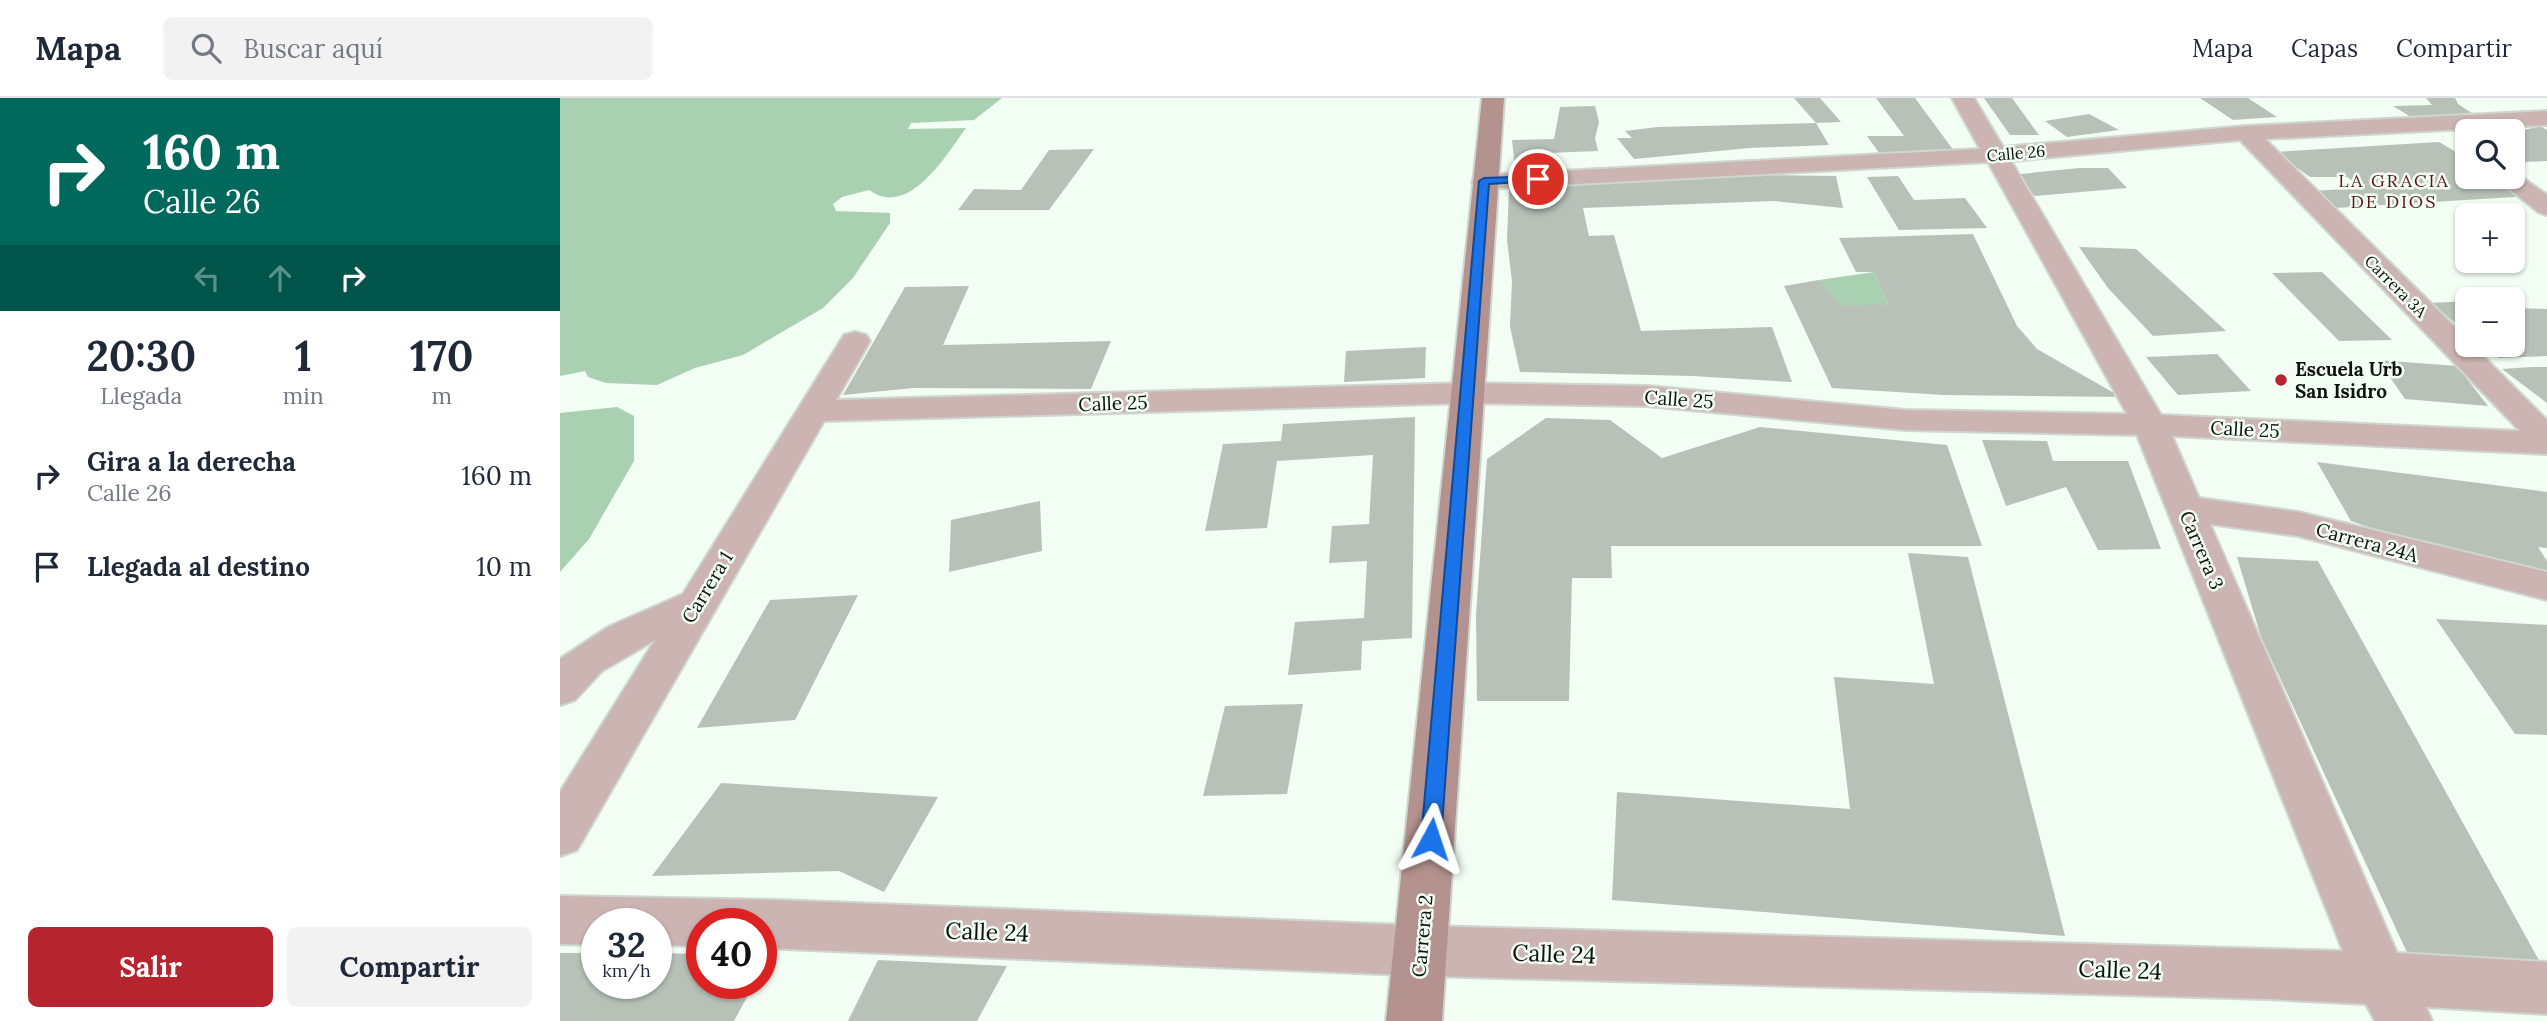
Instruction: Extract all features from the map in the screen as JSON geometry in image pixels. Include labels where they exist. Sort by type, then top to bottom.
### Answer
[{"type":"street","name":"Carrera 2","points":[[1414,1021],[1493,98]]},
{"type":"street","name":"Carrera 3","points":[[1963,98],[1993,155],[2150,425],[2393,999]]},
{"type":"street","points":[[2497,98],[2513,119]]},
{"type":"street","name":"Calle 26","points":[[2513,119],[2547,118]]},
{"type":"street","name":"Calle 26","points":[[1484,181],[1993,155],[2246,133],[2455,124]]},
{"type":"street","points":[[2437,125],[2455,138]]},
{"type":"street","name":"Carrera 3A","points":[[2246,133],[2547,441]]},
{"type":"street","points":[[2522,189],[2547,207]]},
{"type":"street","name":"Carrera 1","points":[[560,835],[855,341]]},
{"type":"street","name":"Calle 25","points":[[811,411],[1469,393],[1647,396],[1852,416],[1955,422],[2150,425],[2547,441]]},
{"type":"street","name":"Carrera 24A","points":[[2185,508],[2298,524],[2547,586]]},
{"type":"street","points":[[560,688],[573,669],[599,651],[697,604]]},
{"type":"street","name":"Calle 24","points":[[560,920],[721,921],[1421,950],[2393,999],[2547,988]]},
{"type":"shaded area","points":[[560,98],[1002,98],[974,120],[911,123],[908,129],[966,128],[937,167],[912,190],[898,196],[884,197],[869,190],[842,197],[833,204],[836,211],[890,213],[890,223],[853,278],[823,308],[743,355],[695,368],[657,385],[606,383],[588,377],[585,371],[560,376]]},
{"type":"shaded area","points":[[1874,272],[1888,304],[1843,308],[1819,280]]},
{"type":"shaded area","points":[[617,407],[634,416],[634,461],[589,539],[560,572],[560,413]]},
{"type":"building","points":[[1794,98],[1820,98],[1841,122],[1816,123]]},
{"type":"building","points":[[1876,98],[1915,98],[1957,155],[1882,157],[1867,136],[1904,136]]},
{"type":"building","points":[[1984,98],[2012,98],[2039,135],[2010,135]]},
{"type":"building","points":[[2200,98],[2248,98],[2277,117],[2233,120]]},
{"type":"building","points":[[2426,98],[2455,98],[2458,104],[2481,119],[2416,120],[2393,106],[2432,105]]},
{"type":"building","points":[[1595,106],[1599,122],[1595,138],[1598,151],[1548,153],[1549,166],[1515,167],[1512,140],[1554,139],[1560,107]]},
{"type":"building","points":[[2089,114],[2119,130],[2067,137],[2045,121]]},
{"type":"building","points":[[1816,123],[1829,145],[1750,148],[1634,159],[1617,138],[1632,138],[1625,131],[1658,127]]},
{"type":"building","points":[[2540,126],[2547,130],[2547,161],[2525,162],[2525,130]]},
{"type":"building","points":[[2439,142],[2455,151],[2455,189],[2519,189],[2531,196],[2335,208],[2312,191],[2362,188],[2347,177],[2310,177],[2274,152]]},
{"type":"building","points":[[1094,149],[1049,210],[958,210],[974,189],[1021,190],[1049,150]]},
{"type":"building","points":[[2108,168],[2127,188],[2035,196],[2011,175]]},
{"type":"building","points":[[1751,175],[1836,176],[1843,208],[1774,201],[1583,208],[1589,236],[1614,235],[1641,331],[1772,327],[1792,382],[1692,376],[1520,372],[1510,327],[1512,281],[1507,240],[1509,189]]},
{"type":"building","points":[[1898,176],[1914,200],[1965,198],[1987,228],[1899,230],[1867,177]]},
{"type":"building","points":[[1973,234],[2017,326],[2037,349],[2121,397],[1944,395],[1832,388],[1784,286],[1819,280],[1842,306],[1888,304],[1874,272],[1856,272],[1839,238]]},
{"type":"building","points":[[2079,247],[2136,249],[2226,331],[2153,336],[2108,288]]},
{"type":"building","points":[[2322,272],[2392,340],[2339,341],[2272,273]]},
{"type":"building","points":[[969,286],[943,345],[1111,341],[1091,389],[913,388],[843,395],[905,287]]},
{"type":"building","points":[[2455,302],[2455,323],[2430,303]]},
{"type":"building","points":[[2525,308],[2547,309],[2547,356],[2525,357]]},
{"type":"building","points":[[1426,347],[1425,378],[1344,382],[1346,351]]},
{"type":"building","points":[[2217,354],[2251,391],[2178,395],[2146,357]]},
{"type":"building","points":[[2378,360],[2457,366],[2488,406],[2405,399]]},
{"type":"building","points":[[2532,367],[2547,367],[2547,403],[2502,369]]},
{"type":"building","points":[[1415,417],[1412,638],[1362,641],[1361,670],[1288,675],[1295,622],[1364,618],[1367,561],[1329,563],[1332,526],[1369,524],[1373,455],[1277,461],[1267,528],[1205,531],[1223,444],[1281,441],[1283,424]]},
{"type":"building","points":[[1546,418],[1610,420],[1662,458],[1760,427],[1947,445],[1982,546],[1611,546],[1612,578],[1572,578],[1569,701],[1477,701],[1476,615],[1487,459]]},
{"type":"building","points":[[1982,440],[2047,441],[2053,461],[2128,461],[2161,549],[2098,550],[2066,487],[2006,506]]},
{"type":"building","points":[[2317,462],[2547,492],[2547,548],[2538,547],[2547,561],[2547,572],[2466,561],[2351,521]]},
{"type":"building","points":[[1040,501],[1042,551],[949,572],[951,520]]},
{"type":"building","points":[[1908,553],[1968,557],[2065,936],[1612,900],[1617,792],[1850,809],[1834,677],[1934,684]]},
{"type":"building","points":[[2237,557],[2318,561],[2546,973],[2410,959],[2261,637]]},
{"type":"building","points":[[858,595],[795,720],[697,728],[770,600]]},
{"type":"building","points":[[2436,619],[2547,625],[2547,735],[2515,734]]},
{"type":"building","points":[[1303,704],[1287,794],[1203,796],[1225,706]]},
{"type":"building","points":[[721,783],[938,797],[884,892],[839,871],[652,876]]},
{"type":"building","points":[[560,953],[581,953],[581,999],[672,999],[672,953],[686,954],[686,999],[746,999],[734,1021],[560,1021]]},
{"type":"building","points":[[878,960],[1007,966],[977,1021],[848,1021]]},
{"type":"place","name":"Escuela Urb San Isidro","points":[[2281,380]]},
{"type":"district","name":"LA GRACIA DE DIOS","points":[[2394,191]]},
{"type":"route","points":[[1431,839],[1484,181],[1538,179]]}]
